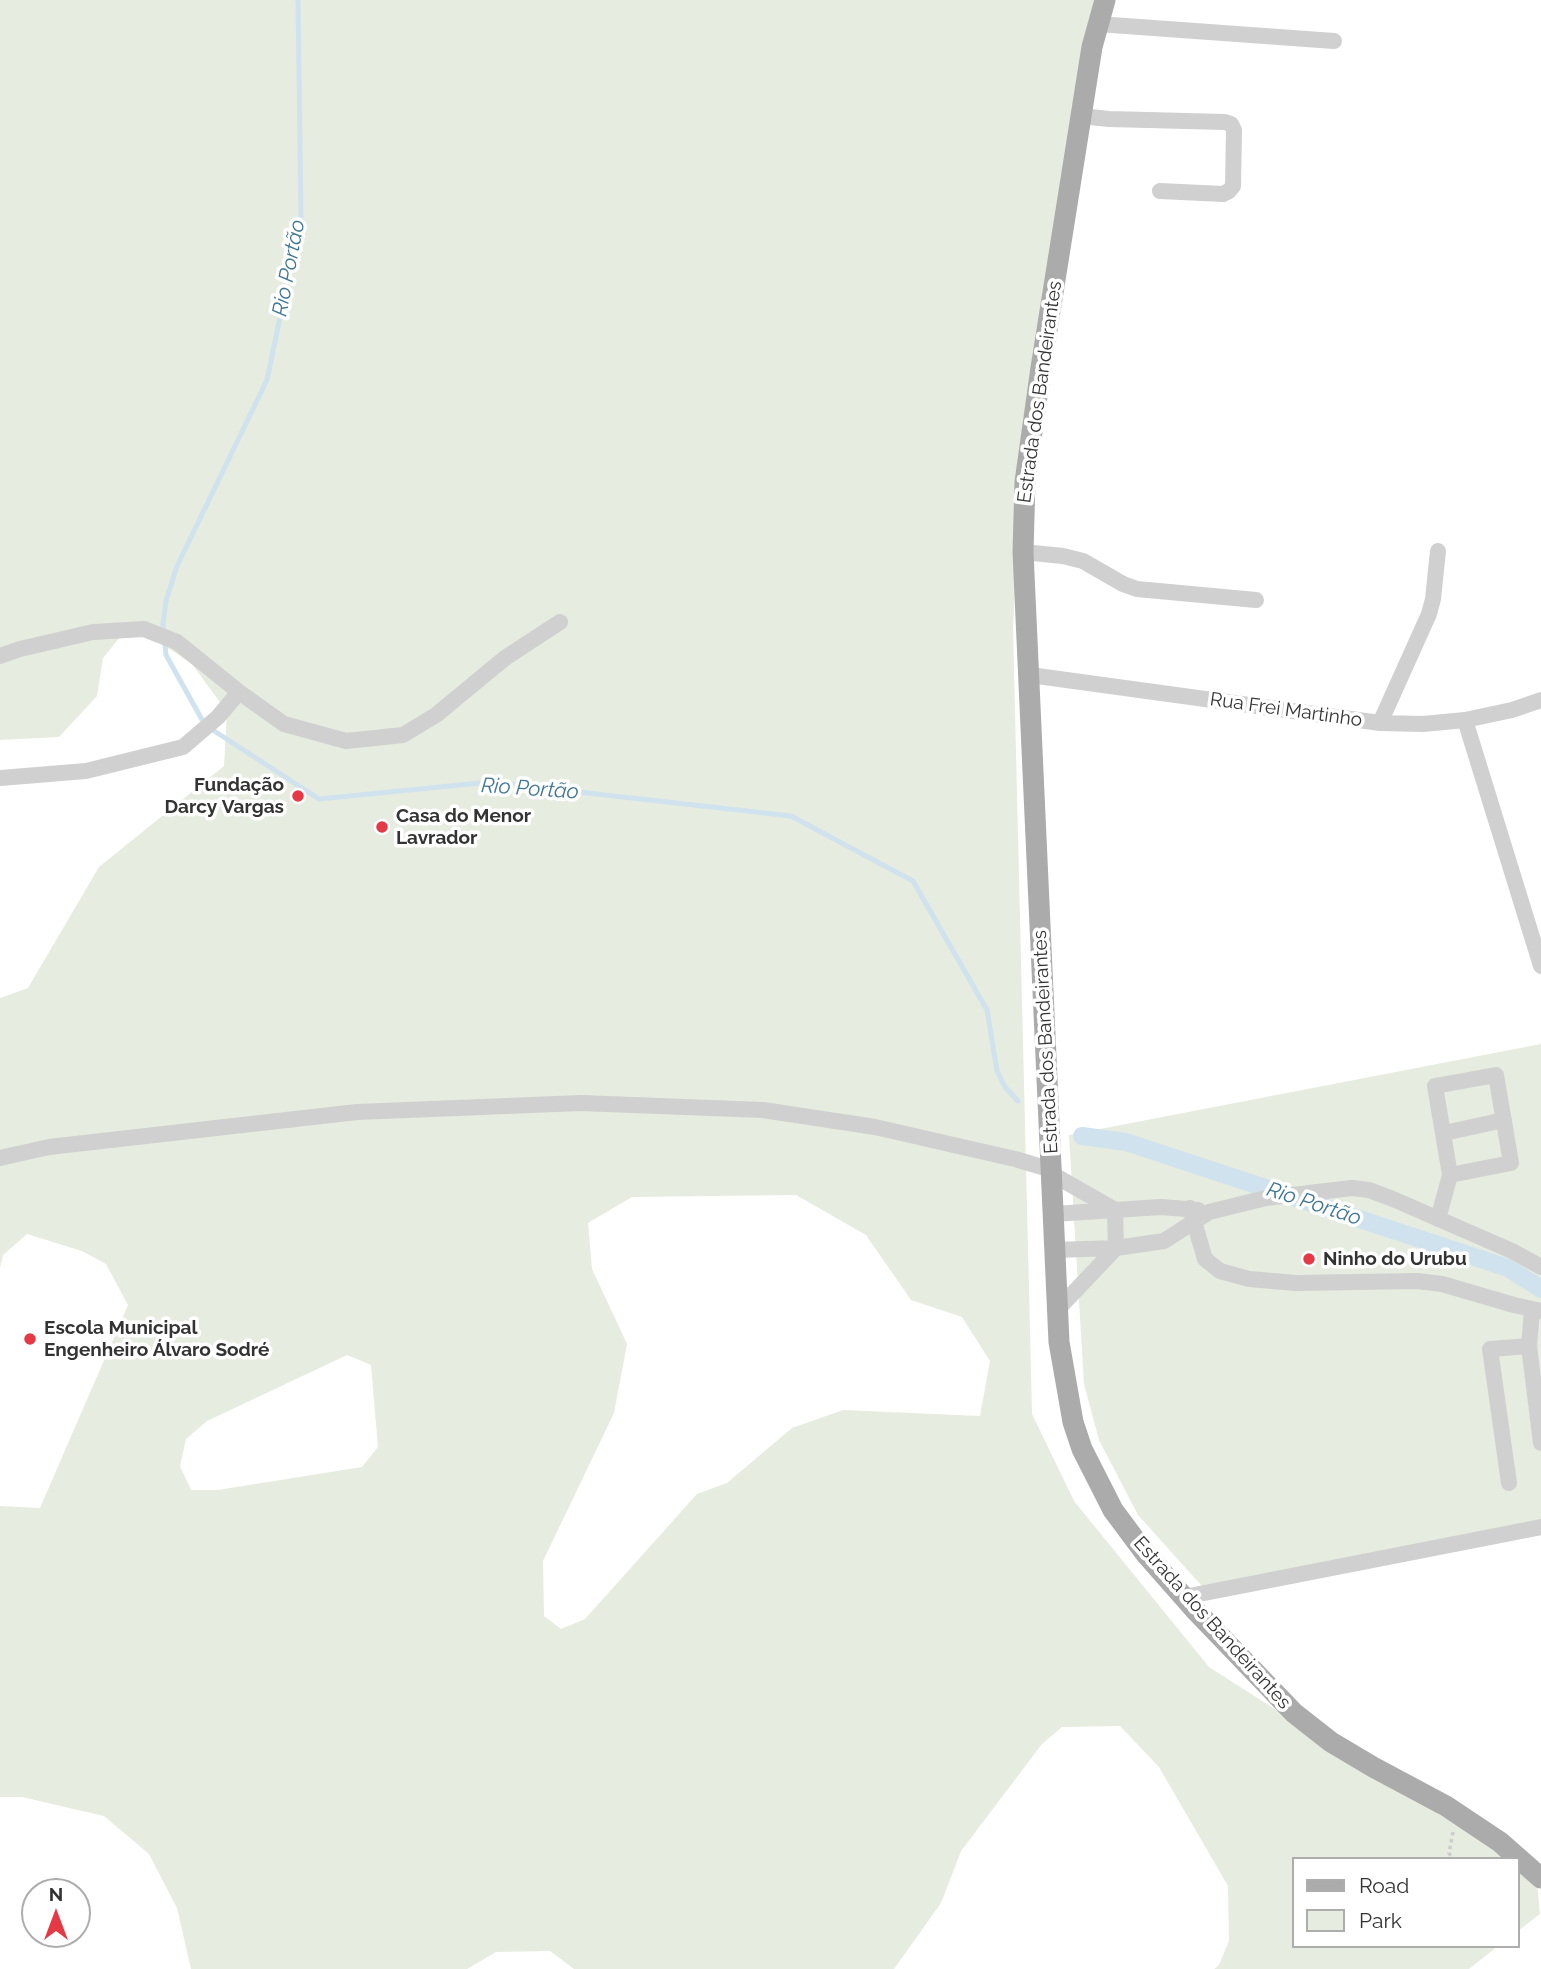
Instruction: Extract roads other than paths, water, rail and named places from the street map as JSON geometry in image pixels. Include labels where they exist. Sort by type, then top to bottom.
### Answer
[{"type":"main road","name":"Estrada dos Bandeirantes","points":[[1105,0],[1092,47],[1025,482],[1023,552],[1059,1342],[1073,1422],[1082,1449],[1113,1510],[1144,1553],[1294,1713],[1341,1748],[1457,1813],[1519,1857]]},
{"type":"main road","name":"Estrada dos Bandeirantes","points":[[1520,1858],[1539,1873]]},
{"type":"street","points":[[1098,24],[1334,41]]},
{"type":"street","points":[[1081,116],[1231,124],[1234,130],[1233,186],[1229,191],[1223,194],[1160,191]]},
{"type":"street","points":[[1380,723],[1429,614],[1438,551]]},
{"type":"street","points":[[1023,552],[1083,561],[1137,589],[1256,600]]},
{"type":"street","points":[[0,656],[93,632],[144,629],[177,642],[284,724],[346,741],[403,735],[436,715],[505,658],[560,622]]},
{"type":"street","name":"Rua Frei Martinho","points":[[1030,675],[1380,723],[1423,724],[1465,720],[1512,710],[1541,700]]},
{"type":"street","points":[[0,778],[86,771],[183,747],[218,717],[239,692]]},
{"type":"street","points":[[1465,720],[1541,966]]},
{"type":"street","points":[[1438,1219],[1450,1175],[1435,1086],[1496,1076],[1511,1163],[1450,1175]]},
{"type":"street","points":[[0,1158],[49,1147],[357,1112],[581,1103],[762,1110],[875,1127],[1015,1159],[1052,1172],[1115,1210]]},
{"type":"street","points":[[1444,1133],[1504,1120]]},
{"type":"street","points":[[1054,1214],[1161,1207],[1191,1216],[1266,1198],[1352,1188],[1369,1190],[1512,1251],[1541,1267]]},
{"type":"street","points":[[1058,1309],[1116,1248],[1115,1210]]},
{"type":"street","points":[[1055,1250],[1116,1248],[1164,1241],[1191,1216]]},
{"type":"street","points":[[1191,1216],[1205,1259],[1220,1271],[1250,1279],[1296,1283],[1418,1281],[1442,1284],[1537,1310],[1529,1346],[1541,1443]]},
{"type":"street","points":[[1509,1483],[1490,1349],[1529,1346]]},
{"type":"street","points":[[1184,1597],[1541,1527]]},
{"type":"waterway","name":"Rio Portão","points":[[298,0],[301,216],[267,380],[177,566],[166,601],[163,624],[166,655],[205,725],[319,799],[490,782],[791,816],[913,881],[987,1010],[997,1071],[1005,1087],[1018,1101]]},
{"type":"waterway","name":"Rio Portão","points":[[1082,1136],[1126,1142],[1508,1268],[1541,1289]]},
{"type":"place","name":"Fundação Darcy Vargas","points":[[298,796]]},
{"type":"place","name":"Casa do Menor Lavrador","points":[[382,827]]},
{"type":"place","name":"Ninho do Urubu","points":[[1309,1259]]},
{"type":"place","name":"Escola Municipal Engenheiro Álvaro Sodré","points":[[30,1339]]}]
